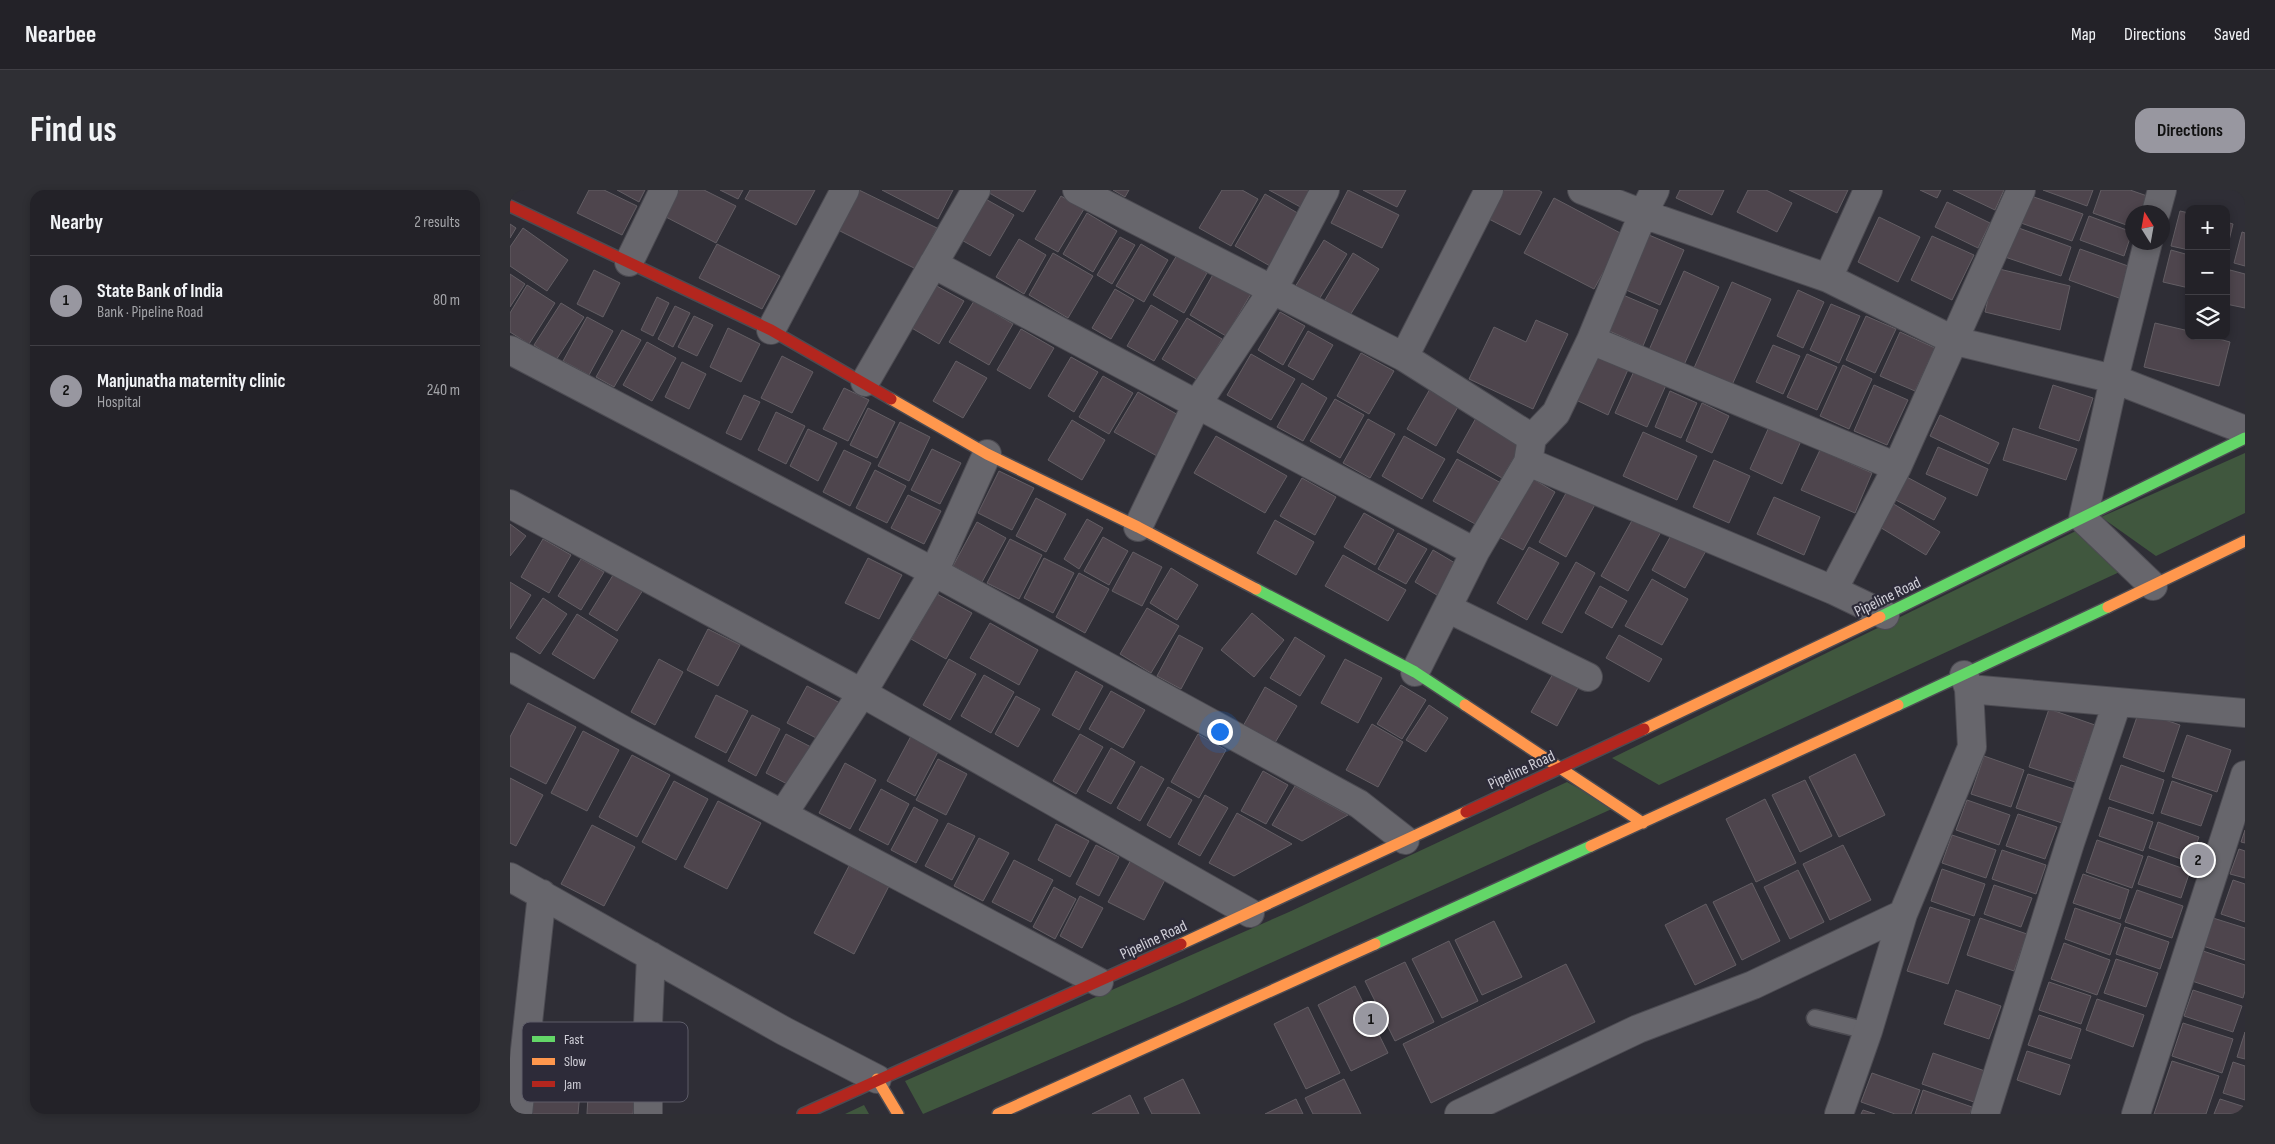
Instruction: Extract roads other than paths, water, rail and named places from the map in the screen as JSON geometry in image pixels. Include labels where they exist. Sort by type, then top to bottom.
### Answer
[{"type":"main road","points":[[510,206],[771,330],[865,382],[987,454],[1138,527],[1415,672],[1643,823]]},
{"type":"main road","name":"Pipeline Road","points":[[803,1114],[877,1079],[1099,982],[1250,913],[1779,667],[1885,614],[2083,520],[2245,438]]},
{"type":"main road","points":[[998,1114],[1643,823],[1967,682],[2245,541]]},
{"type":"main road","points":[[877,1079],[898,1114]]},
{"type":"street","points":[[510,200],[515,190]]},
{"type":"street","points":[[629,262],[664,190]]},
{"type":"street","points":[[771,330],[845,190]]},
{"type":"street","points":[[865,382],[976,190]]},
{"type":"street","points":[[1077,190],[1404,357],[1530,450],[1885,614]]},
{"type":"street","points":[[1138,527],[1197,404],[1272,291],[1326,190]]},
{"type":"street","points":[[1404,357],[1489,190]]},
{"type":"street","points":[[1582,190],[1643,214],[1828,278],[1954,341],[2114,379],[2245,430]]},
{"type":"street","points":[[1415,672],[1475,552],[1530,450],[1556,413],[1591,340],[1643,214],[1655,190]]},
{"type":"street","points":[[1828,278],[1868,190]]},
{"type":"street","points":[[1833,590],[1897,467],[2021,190]]},
{"type":"street","points":[[2158,205],[2162,190]]},
{"type":"street","points":[[2146,250],[2114,379],[2083,520],[2153,586]]},
{"type":"street","points":[[934,264],[1475,552]]},
{"type":"street","points":[[1591,340],[1897,467]]},
{"type":"street","points":[[510,350],[934,572],[1359,804],[1405,840]]},
{"type":"street","points":[[783,814],[862,693],[934,572],[987,454]]},
{"type":"street","points":[[510,504],[862,693],[1250,913]]},
{"type":"street","points":[[1447,608],[1588,678]]},
{"type":"street","points":[[510,667],[623,730],[1099,982]]},
{"type":"street","points":[[1838,1114],[1868,1031],[1903,914],[1972,747],[1967,682],[2117,703],[2245,714]]},
{"type":"street","points":[[1986,1114],[2070,843],[2117,703]]},
{"type":"street","points":[[2136,1114],[2245,776]]},
{"type":"street","points":[[510,877],[784,1031],[877,1079]]},
{"type":"street","points":[[528,1022],[542,894]]},
{"type":"street","points":[[1459,1114],[1638,1029],[1753,985],[1903,914]]},
{"type":"street","points":[[648,1022],[652,956]]},
{"type":"street","points":[[518,1114],[522,1077]]},
{"type":"lane","points":[[1815,1018],[1868,1031]]},
{"type":"place","name":"Manjunatha maternity clinic","points":[[2198,860]]},
{"type":"place","name":"State Bank of India","points":[[1371,1019]]}]
